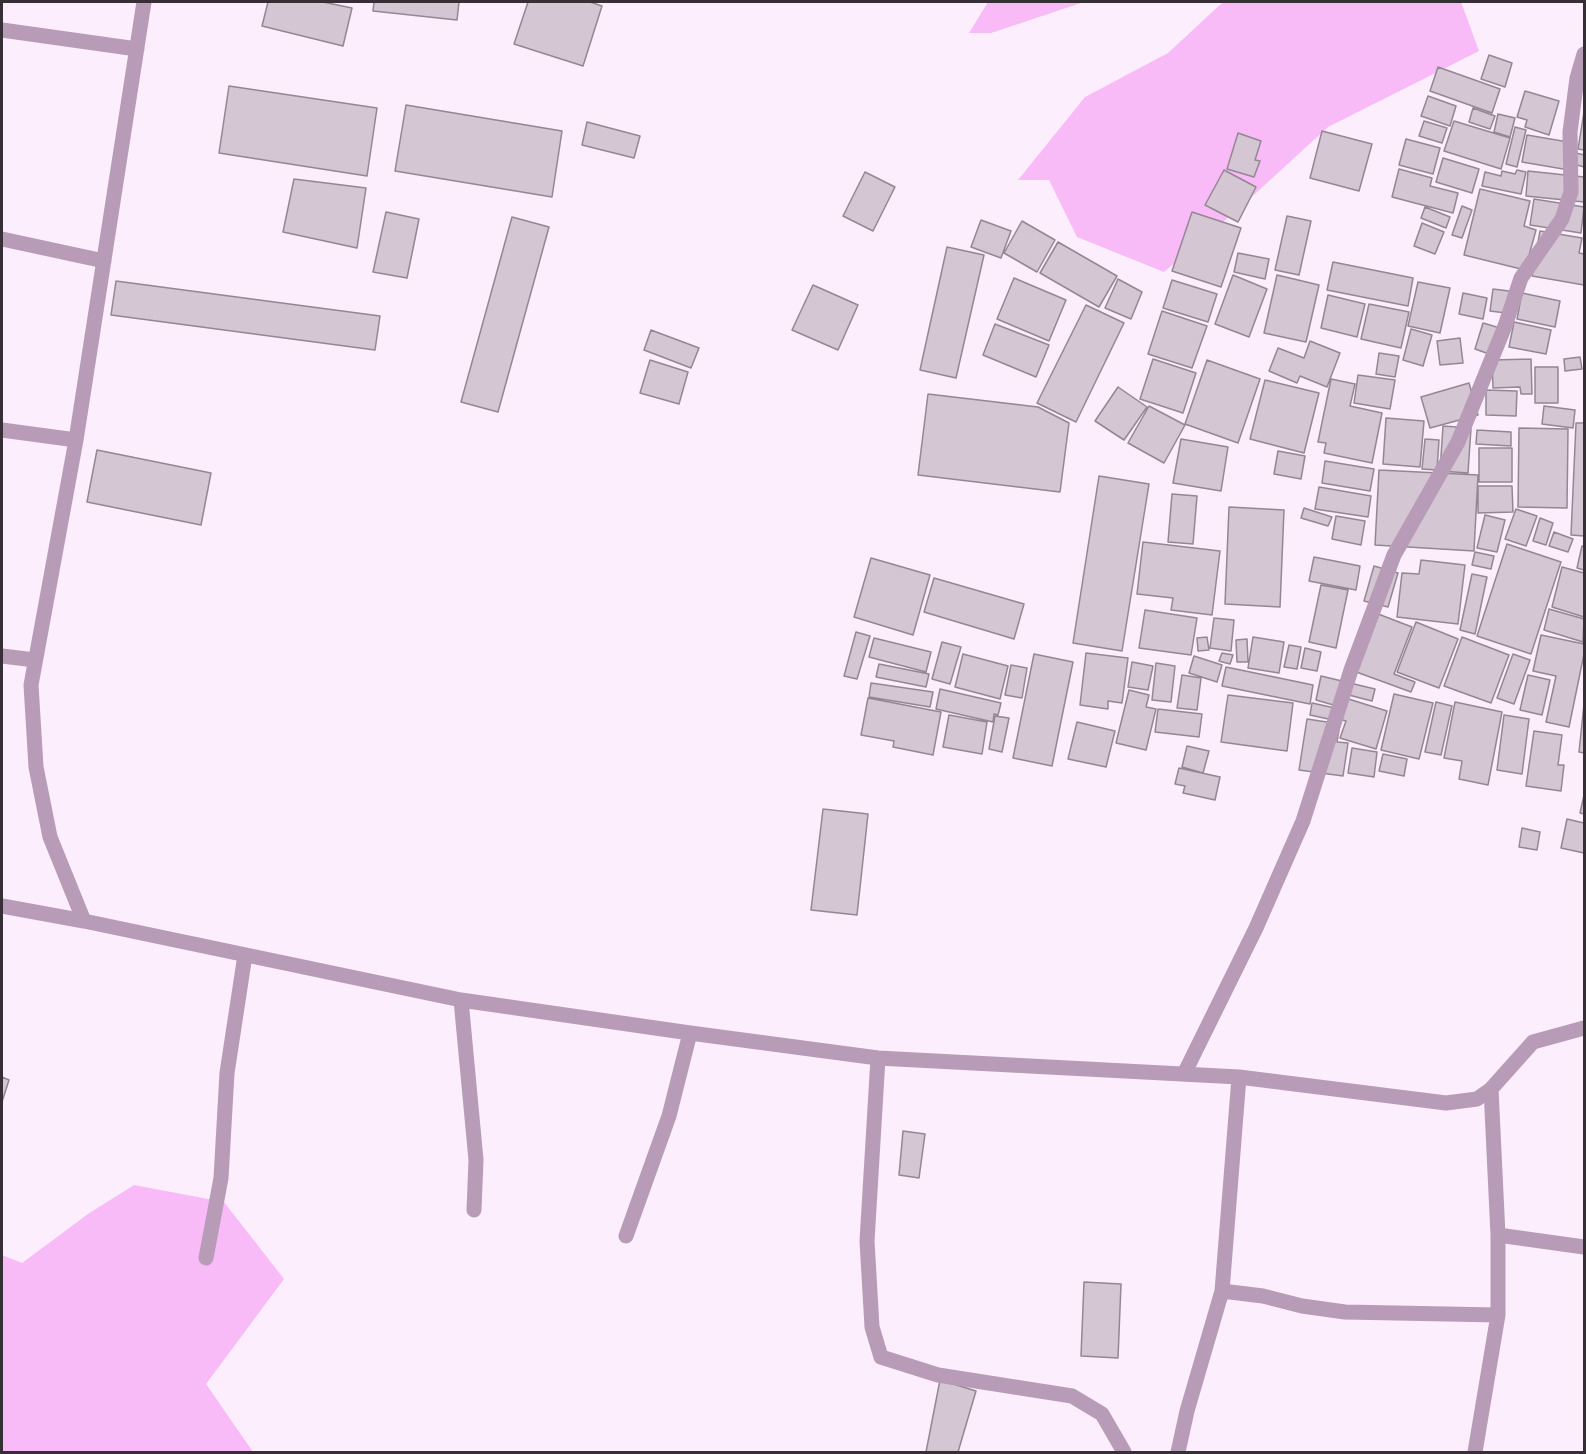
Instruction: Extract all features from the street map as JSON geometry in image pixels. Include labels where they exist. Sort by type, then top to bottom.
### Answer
[{"type":"street","points":[[84,921],[50,837],[36,767],[31,685],[76,440],[144,2]]},
{"type":"street","points":[[2,30],[137,49]]},
{"type":"street","points":[[1184,1074],[1256,928],[1303,821],[1351,670],[1394,555],[1458,442],[1505,326],[1521,278],[1562,219],[1571,192],[1570,132],[1577,78],[1584,54]]},
{"type":"street","points":[[2,239],[104,261]]},
{"type":"street","points":[[2,430],[76,440]]},
{"type":"street","points":[[2,656],[35,660]]},
{"type":"street","points":[[2,906],[461,1000],[690,1033],[878,1058],[1239,1077],[1446,1103],[1477,1099],[1491,1089],[1533,1042],[1584,1028]]},
{"type":"street","points":[[206,1258],[221,1179],[227,1073],[245,955]]},
{"type":"street","points":[[461,1000],[476,1160],[474,1210]]},
{"type":"street","points":[[627,1236],[669,1116],[690,1033]]},
{"type":"street","points":[[878,1058],[867,1241],[872,1327],[881,1357],[938,1375],[1072,1396],[1102,1414],[1124,1452]]},
{"type":"street","points":[[1178,1452],[1187,1411],[1222,1291],[1239,1077]]},
{"type":"street","points":[[1474,1452],[1498,1314],[1498,1235],[1491,1089]]},
{"type":"street","points":[[1498,1235],[1584,1247]]},
{"type":"street","points":[[1222,1291],[1263,1296],[1302,1306],[1345,1312],[1498,1314]]},
{"type":"shaded area","points":[[988,2],[1084,2],[991,33],[969,33]]},
{"type":"shaded area","points":[[1223,2],[1461,2],[1479,51],[1328,127],[1244,204],[1164,272],[1077,237],[1049,180],[1018,180],[1085,97],[1168,53]]},
{"type":"shaded area","points":[[134,1185],[224,1202],[284,1279],[206,1384],[253,1452],[2,1452],[2,1255],[22,1263],[88,1214]]},
{"type":"building","points":[[268,2],[323,2],[352,8],[343,46],[262,26]]},
{"type":"building","points":[[374,2],[459,2],[457,20],[373,11]]},
{"type":"building","points":[[528,2],[590,2],[602,6],[583,66],[514,44]]},
{"type":"building","points":[[1489,55],[1512,63],[1505,87],[1481,79]]},
{"type":"building","points":[[1438,67],[1500,89],[1492,113],[1430,91]]},
{"type":"building","points":[[229,86],[377,108],[367,176],[219,153]]},
{"type":"building","points":[[1525,91],[1559,101],[1549,135],[1525,127],[1527,120],[1517,117]]},
{"type":"building","points":[[1428,96],[1456,106],[1450,126],[1421,116]]},
{"type":"building","points":[[406,105],[562,131],[552,197],[395,171]]},
{"type":"building","points":[[1473,108],[1495,116],[1490,129],[1469,122]]},
{"type":"building","points":[[1584,112],[1584,150],[1578,149]]},
{"type":"building","points":[[1498,114],[1515,118],[1510,137],[1494,132]]},
{"type":"building","points":[[1424,121],[1447,128],[1442,143],[1419,136]]},
{"type":"building","points":[[1454,121],[1510,138],[1501,169],[1444,151]]},
{"type":"building","points":[[587,122],[640,136],[634,158],[582,145]]},
{"type":"building","points":[[1515,127],[1526,130],[1517,167],[1506,164]]},
{"type":"building","points":[[1322,131],[1372,144],[1359,191],[1310,178]]},
{"type":"building","points":[[1238,133],[1261,141],[1255,160],[1260,161],[1254,177],[1227,169]]},
{"type":"building","points":[[1527,135],[1574,143],[1569,170],[1522,162]]},
{"type":"building","points":[[1406,139],[1440,148],[1433,174],[1399,165]]},
{"type":"building","points":[[1576,153],[1584,155],[1584,167],[1574,164]]},
{"type":"building","points":[[1443,158],[1479,169],[1472,193],[1436,182]]},
{"type":"building","points":[[1399,169],[1432,178],[1430,186],[1458,193],[1453,213],[1392,197]]},
{"type":"building","points":[[1224,170],[1256,187],[1238,222],[1205,205]]},
{"type":"building","points":[[1517,170],[1526,172],[1521,194],[1482,186],[1485,172],[1501,176],[1502,171],[1515,174]]},
{"type":"building","points":[[1528,171],[1584,177],[1584,202],[1526,196]]},
{"type":"building","points":[[865,172],[895,187],[873,231],[843,216]]},
{"type":"building","points":[[294,179],[366,188],[357,248],[283,232]]},
{"type":"building","points":[[1480,189],[1530,201],[1524,226],[1536,230],[1525,270],[1464,255]]},
{"type":"building","points":[[1534,199],[1584,207],[1581,233],[1530,225]]},
{"type":"building","points":[[1462,206],[1472,210],[1462,238],[1452,235]]},
{"type":"building","points":[[1425,207],[1450,217],[1446,228],[1421,218]]},
{"type":"building","points":[[386,212],[419,219],[407,278],[373,272]]},
{"type":"building","points":[[1192,212],[1241,228],[1221,287],[1172,271]]},
{"type":"building","points":[[1287,216],[1311,221],[1299,275],[1275,270]]},
{"type":"building","points":[[512,217],[549,227],[498,412],[461,402]]},
{"type":"building","points":[[981,220],[1011,231],[1001,258],[971,247]]},
{"type":"building","points":[[1022,221],[1055,240],[1037,272],[1004,253]]},
{"type":"building","points":[[1422,223],[1444,232],[1435,254],[1414,246]]},
{"type":"building","points":[[1540,231],[1582,238],[1579,253],[1584,254],[1584,285],[1532,276]]},
{"type":"building","points":[[1058,242],[1117,276],[1099,307],[1040,273]]},
{"type":"building","points":[[947,247],[984,255],[956,378],[920,370]]},
{"type":"building","points":[[1238,253],[1269,259],[1265,279],[1234,272]]},
{"type":"building","points":[[1333,262],[1413,278],[1408,306],[1327,290]]},
{"type":"building","points":[[1233,275],[1267,289],[1249,337],[1215,324]]},
{"type":"building","points":[[1277,275],[1319,285],[1306,342],[1264,333]]},
{"type":"building","points":[[1014,278],[1066,300],[1049,341],[997,319]]},
{"type":"building","points":[[1118,279],[1142,292],[1131,319],[1105,308]]},
{"type":"building","points":[[1172,280],[1217,294],[1208,322],[1163,308]]},
{"type":"building","points":[[116,281],[380,316],[375,350],[111,315]]},
{"type":"building","points":[[1418,282],[1450,288],[1440,333],[1408,326]]},
{"type":"building","points":[[813,285],[858,305],[838,350],[792,330]]},
{"type":"building","points":[[1493,289],[1517,292],[1514,314],[1490,311]]},
{"type":"building","points":[[1463,293],[1487,298],[1483,319],[1459,314]]},
{"type":"building","points":[[1522,293],[1560,301],[1555,327],[1517,319]]},
{"type":"building","points":[[1328,295],[1365,304],[1357,337],[1321,328]]},
{"type":"building","points":[[1369,304],[1409,312],[1401,348],[1361,339]]},
{"type":"building","points":[[1086,305],[1124,323],[1076,422],[1037,403]]},
{"type":"building","points":[[1162,311],[1207,326],[1192,368],[1148,354]]},
{"type":"building","points":[[1514,322],[1551,330],[1546,354],[1509,347]]},
{"type":"building","points":[[1483,323],[1500,328],[1492,355],[1475,349]]},
{"type":"building","points":[[995,324],[1049,345],[1036,377],[983,355]]},
{"type":"building","points":[[1411,329],[1432,335],[1423,366],[1403,360]]},
{"type":"building","points":[[651,330],[699,348],[691,368],[644,350]]},
{"type":"building","points":[[1460,338],[1463,363],[1440,365],[1437,341]]},
{"type":"building","points":[[1310,341],[1340,353],[1327,387],[1300,376],[1297,383],[1269,371],[1278,348],[1304,358]]},
{"type":"building","points":[[1379,353],[1399,356],[1395,377],[1376,374]]},
{"type":"building","points":[[1580,357],[1582,369],[1565,371],[1564,359]]},
{"type":"building","points":[[1153,359],[1196,373],[1183,413],[1140,399]]},
{"type":"building","points":[[1531,359],[1532,394],[1521,394],[1520,387],[1493,388],[1492,360]]},
{"type":"building","points":[[650,360],[688,372],[679,404],[640,393]]},
{"type":"building","points":[[1207,360],[1260,379],[1238,443],[1185,424]]},
{"type":"building","points":[[1535,367],[1558,367],[1558,403],[1535,403]]},
{"type":"building","points":[[1358,375],[1395,380],[1390,409],[1354,403]]},
{"type":"building","points":[[1331,379],[1355,384],[1350,406],[1382,413],[1372,463],[1324,453],[1326,443],[1318,442]]},
{"type":"building","points":[[1265,380],[1319,393],[1304,453],[1250,439]]},
{"type":"building","points":[[1469,383],[1478,415],[1430,428],[1421,397]]},
{"type":"building","points":[[1118,387],[1147,407],[1124,440],[1095,421]]},
{"type":"building","points":[[1486,390],[1517,391],[1516,416],[1486,415]]},
{"type":"building","points":[[928,394],[1038,407],[1069,423],[1060,492],[918,475]]},
{"type":"building","points":[[1149,406],[1185,425],[1164,463],[1128,443]]},
{"type":"building","points":[[1544,406],[1575,410],[1573,428],[1542,424]]},
{"type":"building","points":[[1386,418],[1424,421],[1420,467],[1383,464]]},
{"type":"building","points":[[1576,423],[1584,423],[1584,536],[1571,535]]},
{"type":"building","points":[[1443,426],[1471,428],[1468,473],[1440,471]]},
{"type":"building","points":[[1519,428],[1568,429],[1567,508],[1518,507]]},
{"type":"building","points":[[1477,430],[1511,432],[1511,446],[1476,444]]},
{"type":"building","points":[[1181,439],[1228,447],[1221,491],[1173,483]]},
{"type":"building","points":[[1425,439],[1439,440],[1437,470],[1422,469]]},
{"type":"building","points":[[1479,448],[1512,448],[1512,482],[1479,482]]},
{"type":"building","points":[[97,450],[211,473],[201,525],[87,502]]},
{"type":"building","points":[[1278,451],[1305,456],[1301,479],[1274,474]]},
{"type":"building","points":[[1325,461],[1374,469],[1370,491],[1322,483]]},
{"type":"building","points":[[1379,470],[1478,475],[1474,551],[1375,545]]},
{"type":"building","points":[[1099,476],[1149,484],[1122,651],[1073,643]]},
{"type":"building","points":[[1478,486],[1512,486],[1513,512],[1478,513]]},
{"type":"building","points":[[1319,487],[1371,496],[1368,517],[1315,509]]},
{"type":"building","points":[[1172,494],[1197,496],[1193,544],[1168,542]]},
{"type":"building","points":[[1229,507],[1284,510],[1280,607],[1225,604]]},
{"type":"building","points":[[1304,508],[1332,517],[1328,526],[1301,518]]},
{"type":"building","points":[[1516,509],[1537,516],[1526,546],[1505,539]]},
{"type":"building","points":[[1485,515],[1505,520],[1497,552],[1477,548]]},
{"type":"building","points":[[1336,516],[1365,521],[1361,545],[1332,539]]},
{"type":"building","points":[[1540,518],[1553,523],[1546,545],[1533,541]]},
{"type":"building","points":[[1554,532],[1573,539],[1568,552],[1549,546]]},
{"type":"building","points":[[1143,542],[1220,551],[1212,615],[1171,610],[1173,598],[1137,594]]},
{"type":"building","points":[[1507,544],[1561,562],[1531,654],[1477,636]]},
{"type":"building","points":[[1582,546],[1584,547],[1584,570],[1577,568]]},
{"type":"building","points":[[1475,552],[1494,556],[1491,569],[1472,565]]},
{"type":"building","points":[[1314,557],[1360,566],[1356,590],[1309,581]]},
{"type":"building","points":[[871,558],[930,575],[913,635],[854,617]]},
{"type":"building","points":[[1421,560],[1465,565],[1458,624],[1397,617],[1402,573],[1419,574]]},
{"type":"building","points":[[1374,566],[1398,573],[1388,607],[1364,601]]},
{"type":"building","points":[[1562,567],[1584,573],[1584,617],[1552,607]]},
{"type":"building","points":[[1472,574],[1487,577],[1475,634],[1460,630]]},
{"type":"building","points":[[934,578],[1024,604],[1014,639],[924,612]]},
{"type":"building","points":[[1321,585],[1348,590],[1336,648],[1309,642]]},
{"type":"building","points":[[1549,609],[1584,619],[1583,642],[1544,630]]},
{"type":"building","points":[[1145,610],[1197,618],[1191,655],[1139,648]]},
{"type":"building","points":[[1373,612],[1412,627],[1394,674],[1415,682],[1411,692],[1351,670]]},
{"type":"building","points":[[1214,618],[1234,620],[1231,651],[1210,648]]},
{"type":"building","points":[[1416,622],[1458,639],[1439,688],[1397,672]]},
{"type":"building","points":[[856,632],[870,636],[857,679],[844,676]]},
{"type":"building","points":[[1541,635],[1584,644],[1569,727],[1546,722],[1556,676],[1533,671]]},
{"type":"building","points":[[1207,637],[1209,650],[1198,651],[1197,638]]},
{"type":"building","points":[[1253,637],[1284,642],[1279,673],[1248,668]]},
{"type":"building","points":[[1462,637],[1509,655],[1491,703],[1444,686]]},
{"type":"building","points":[[874,638],[931,652],[926,672],[869,657]]},
{"type":"building","points":[[1247,639],[1248,662],[1237,662],[1236,640]]},
{"type":"building","points":[[942,642],[961,647],[950,684],[932,679]]},
{"type":"building","points":[[1289,645],[1301,647],[1297,669],[1284,667]]},
{"type":"building","points":[[1305,648],[1321,652],[1317,671],[1301,668]]},
{"type":"building","points":[[1086,653],[1128,658],[1122,703],[1108,701],[1108,709],[1080,705]]},
{"type":"building","points":[[1222,653],[1233,655],[1230,664],[1219,661]]},
{"type":"building","points":[[963,654],[1008,666],[1000,699],[955,687]]},
{"type":"building","points":[[1034,654],[1073,662],[1052,766],[1013,758]]},
{"type":"building","points":[[1513,654],[1530,660],[1514,704],[1497,698]]},
{"type":"building","points":[[1194,656],[1222,665],[1217,682],[1189,673]]},
{"type":"building","points":[[1132,662],[1153,666],[1148,690],[1128,687]]},
{"type":"building","points":[[1156,663],[1175,666],[1171,702],[1152,700]]},
{"type":"building","points":[[879,664],[929,674],[926,687],[876,677]]},
{"type":"building","points":[[1011,665],[1027,668],[1022,698],[1005,695]]},
{"type":"building","points":[[1226,667],[1313,685],[1310,704],[1222,686]]},
{"type":"building","points":[[1182,675],[1201,678],[1197,710],[1177,708]]},
{"type":"building","points":[[1528,675],[1550,680],[1542,715],[1520,710]]},
{"type":"building","points":[[1321,676],[1375,689],[1372,701],[1341,693],[1337,706],[1316,700]]},
{"type":"building","points":[[871,683],[933,692],[930,707],[869,697]]},
{"type":"building","points":[[940,689],[1001,703],[998,715],[994,714],[993,722],[936,709]]},
{"type":"building","points":[[1129,690],[1149,695],[1146,707],[1156,709],[1146,750],[1116,743]]},
{"type":"building","points":[[1394,694],[1433,703],[1419,759],[1381,750]]},
{"type":"building","points":[[1228,695],[1293,703],[1287,751],[1221,742]]},
{"type":"building","points":[[1342,697],[1387,711],[1376,749],[1340,738],[1346,721],[1336,718]]},
{"type":"building","points":[[868,698],[941,712],[933,755],[893,747],[894,741],[861,735]]},
{"type":"building","points":[[1436,702],[1452,706],[1441,755],[1425,752]]},
{"type":"building","points":[[1455,702],[1502,712],[1488,785],[1459,779],[1462,761],[1444,758]]},
{"type":"building","points":[[1312,703],[1335,708],[1333,720],[1310,715]]},
{"type":"building","points":[[1584,704],[1584,753],[1579,752]]},
{"type":"building","points":[[1158,709],[1202,714],[1199,737],[1155,732]]},
{"type":"building","points":[[949,715],[987,722],[982,754],[943,747]]},
{"type":"building","points":[[1504,715],[1529,719],[1522,774],[1497,770]]},
{"type":"building","points":[[995,716],[1009,718],[1002,752],[989,749]]},
{"type":"building","points":[[1307,719],[1340,724],[1337,742],[1348,743],[1343,776],[1299,770]]},
{"type":"building","points":[[1077,722],[1115,731],[1106,767],[1068,759]]},
{"type":"building","points":[[1534,731],[1562,735],[1558,765],[1564,765],[1561,791],[1526,786]]},
{"type":"building","points":[[1187,746],[1209,751],[1203,773],[1182,767]]},
{"type":"building","points":[[1352,748],[1377,752],[1374,777],[1348,773]]},
{"type":"building","points":[[1383,754],[1407,759],[1404,776],[1379,771]]},
{"type":"building","points":[[1179,768],[1220,777],[1215,800],[1183,793],[1185,786],[1175,784]]},
{"type":"building","points":[[1584,795],[1584,814],[1580,813]]},
{"type":"building","points":[[823,809],[868,814],[857,915],[811,910]]},
{"type":"building","points":[[1567,819],[1584,823],[1584,853],[1561,848]]},
{"type":"building","points":[[1522,828],[1540,832],[1537,850],[1519,847]]},
{"type":"building","points":[[2,1077],[9,1080],[2,1102]]},
{"type":"building","points":[[903,1131],[925,1134],[919,1178],[899,1175]]},
{"type":"building","points":[[1084,1282],[1121,1284],[1118,1358],[1081,1356]]},
{"type":"building","points":[[940,1380],[976,1391],[958,1452],[926,1452]]}]
